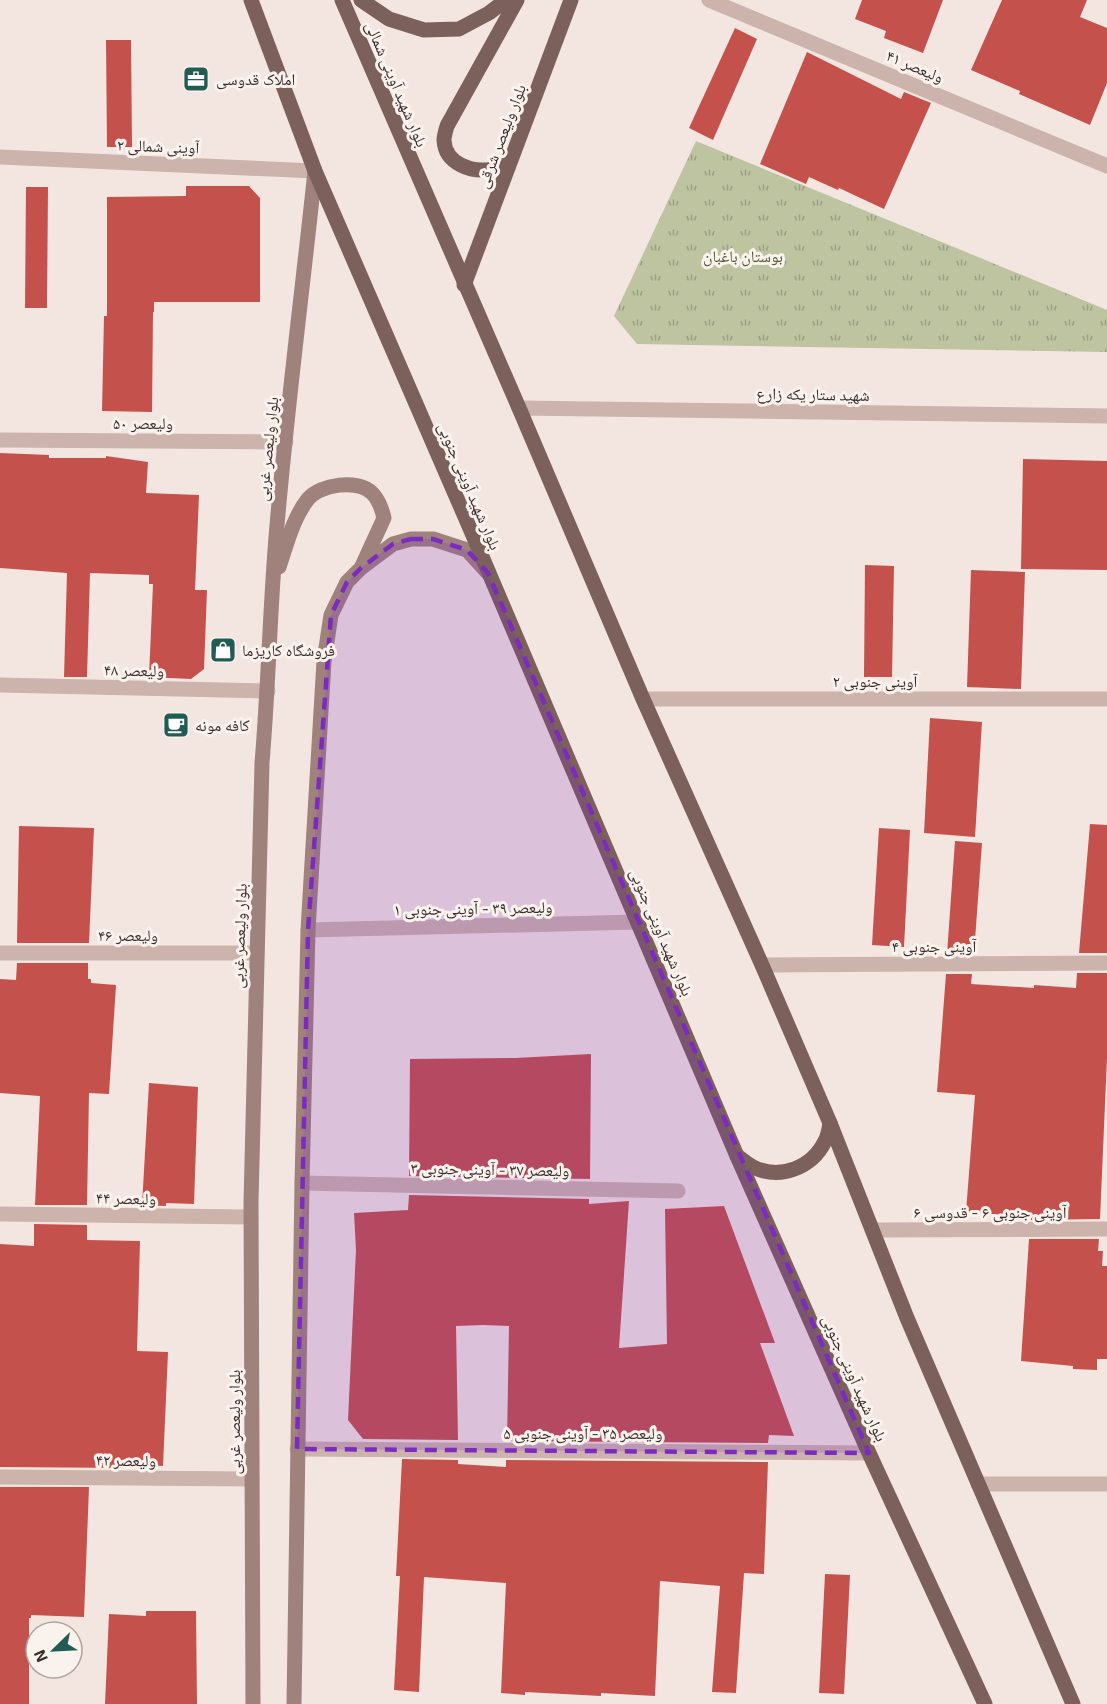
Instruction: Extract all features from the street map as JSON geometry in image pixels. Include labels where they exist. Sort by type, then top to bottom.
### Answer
[{"type":"main road","points":[[251,0],[315,171]]},
{"type":"main road","name":"بلوار شهید آوینی شمالی","points":[[342,0],[464,285]]},
{"type":"main road","points":[[361,0],[389,20],[424,30],[459,29],[489,13],[506,0]]},
{"type":"main road","points":[[510,161],[493,169],[480,170],[463,166],[449,157],[444,141],[447,126],[517,0]]},
{"type":"main road","name":"بلوار ولیعصر شرقی","points":[[464,285],[571,0]]},
{"type":"main road","name":"بلوار ولیعصر غربی","points":[[253,1704],[251,1217],[262,763],[268,691],[272,585],[315,171]]},
{"type":"main road","name":"بلوار شهید آوینی جنوبی","points":[[315,171],[737,1155],[869,1454],[985,1704]]},
{"type":"main road","points":[[464,285],[643,699],[762,964],[830,1123],[908,1318],[1073,1704]]},
{"type":"main road","points":[[272,585],[300,511],[311,496],[322,489],[336,486],[355,484],[372,492],[380,504],[384,518],[361,568]]},
{"type":"main road","points":[[294,1704],[308,930],[324,661],[331,615],[347,582],[361,568],[393,544],[411,539],[433,539],[466,550],[488,573]]},
{"type":"main road","points":[[737,1155],[752,1166],[768,1172],[786,1172],[795,1169],[817,1155],[826,1140],[830,1123]]},
{"type":"street","name":"ولیعصر ۴۱","points":[[709,0],[1107,166]]},
{"type":"street","name":"آوینی شمالی ۲","points":[[0,157],[315,171]]},
{"type":"street","name":"شهید ستار یکه زارع","points":[[519,408],[1107,416]]},
{"type":"street","name":"ولیعصر ۵۰","points":[[0,440],[286,442]]},
{"type":"street","name":"ولیعصر ۴۸","points":[[0,685],[268,691]]},
{"type":"street","name":"آوینی جنوبی ۲","points":[[643,699],[1107,699]]},
{"type":"street","name":"ولیعصر ۳۹ - آوینی جنوبی ۱","points":[[308,930],[638,922]]},
{"type":"street","name":"ولیعصر ۴۶","points":[[0,953],[257,953]]},
{"type":"street","name":"آوینی جنوبی ۴","points":[[762,964],[1107,963]]},
{"type":"street","name":"ولیعصر ۳۷ - آوینی جنوبی ۳","points":[[302,1183],[678,1191]]},
{"type":"street","name":"ولیعصر ۴۴","points":[[0,1214],[251,1217]]},
{"type":"street","name":"آوینی جنوبی ۶ - قدوسی ۶","points":[[873,1230],[1107,1229]]},
{"type":"street","name":"ولیعصر ۳۵ - آوینی جنوبی ۵","points":[[297,1449],[869,1454]]},
{"type":"street","name":"ولیعصر ۴۲","points":[[0,1477],[252,1479]]},
{"type":"street","points":[[978,1484],[1107,1485]]},
{"type":"highlighted area","points":[[411,539],[433,539],[467,550],[488,573],[869,1453],[297,1449],[308,930],[331,615],[347,582],[361,568],[393,544]]},
{"type":"green space","name":"بوستان باغبان","points":[[696,141],[1107,310],[1107,352],[637,344],[614,316]]},
{"type":"building","points":[[862,0],[943,0],[923,53],[884,38],[886,31],[855,19]]},
{"type":"building","points":[[1002,0],[1087,0],[1080,17],[1107,28],[1107,83],[1090,125],[971,70]]},
{"type":"building","points":[[735,28],[757,39],[713,140],[689,128]]},
{"type":"building","points":[[106,40],[131,40],[132,147],[107,147]]},
{"type":"building","points":[[807,52],[901,99],[904,92],[931,103],[884,209],[809,177],[806,184],[760,164]]},
{"type":"building","points":[[186,186],[249,186],[260,198],[260,302],[154,302],[152,412],[102,411],[104,316],[107,316],[107,197],[186,196]]},
{"type":"building","points":[[26,187],[48,187],[47,308],[25,308]]},
{"type":"building","points":[[0,453],[49,455],[49,458],[106,458],[106,456],[148,462],[146,493],[199,495],[195,590],[207,590],[204,669],[191,679],[149,677],[153,584],[149,584],[149,575],[90,573],[87,677],[64,677],[67,573],[0,568]]},
{"type":"building","points":[[1023,459],[1107,461],[1107,570],[1021,569]]},
{"type":"building","points":[[865,565],[894,566],[892,677],[864,677]]},
{"type":"building","points":[[971,570],[1025,572],[1021,689],[967,687]]},
{"type":"building","points":[[930,718],[982,722],[975,837],[924,833]]},
{"type":"building","points":[[1090,824],[1107,825],[1107,953],[1079,953]]},
{"type":"building","points":[[19,826],[94,828],[89,943],[17,943]]},
{"type":"building","points":[[879,828],[910,830],[904,947],[872,945]]},
{"type":"building","points":[[955,841],[982,843],[974,954],[947,954]]},
{"type":"building","points":[[17,963],[88,963],[88,979],[91,979],[91,983],[116,985],[109,1094],[89,1093],[87,1205],[35,1205],[40,1096],[0,1093],[0,979],[16,980]]},
{"type":"building","points":[[1077,973],[1107,973],[1107,1058],[1100,1219],[1031,1220],[1031,1217],[966,1212],[975,1095],[937,1092],[946,974],[972,974],[971,984],[1076,988]]},
{"type":"building","points":[[591,1054],[590,1179],[409,1176],[410,1059],[515,1058]]},
{"type":"building","points":[[149,1083],[198,1087],[194,1204],[142,1205]]},
{"type":"building","points":[[409,1195],[589,1199],[589,1204],[629,1201],[619,1348],[667,1344],[665,1209],[724,1206],[775,1343],[760,1343],[794,1436],[769,1435],[768,1443],[507,1441],[509,1326],[483,1325],[456,1326],[458,1440],[363,1439],[348,1420],[356,1250],[354,1213],[408,1210]]},
{"type":"building","points":[[34,1224],[87,1225],[87,1240],[140,1241],[137,1351],[168,1352],[163,1466],[131,1464],[131,1468],[0,1467],[0,1244],[34,1246]]},
{"type":"building","points":[[1029,1239],[1099,1239],[1098,1251],[1103,1251],[1102,1266],[1107,1266],[1107,1359],[1097,1359],[1097,1370],[1073,1369],[1073,1366],[1021,1361]]},
{"type":"building","points":[[402,1459],[458,1460],[458,1464],[506,1467],[506,1460],[768,1462],[764,1574],[744,1573],[736,1693],[712,1692],[720,1586],[660,1581],[655,1696],[525,1692],[525,1695],[501,1693],[506,1583],[424,1577],[419,1692],[394,1690],[400,1576],[396,1576]]},
{"type":"building","points":[[0,1487],[89,1487],[84,1617],[31,1615],[29,1620],[24,1620],[24,1680],[29,1680],[29,1704],[0,1704]]},
{"type":"building","points":[[825,1574],[850,1575],[844,1694],[819,1693]]},
{"type":"building","points":[[146,1611],[196,1611],[197,1704],[105,1704],[109,1614],[146,1616]]},
{"type":"place","name":"املاک قدوسی","points":[[196,79]]},
{"type":"place","name":"فروشگاه کاریزما","points":[[223,650]]},
{"type":"place","name":"کافه مونه","points":[[176,725]]}]
